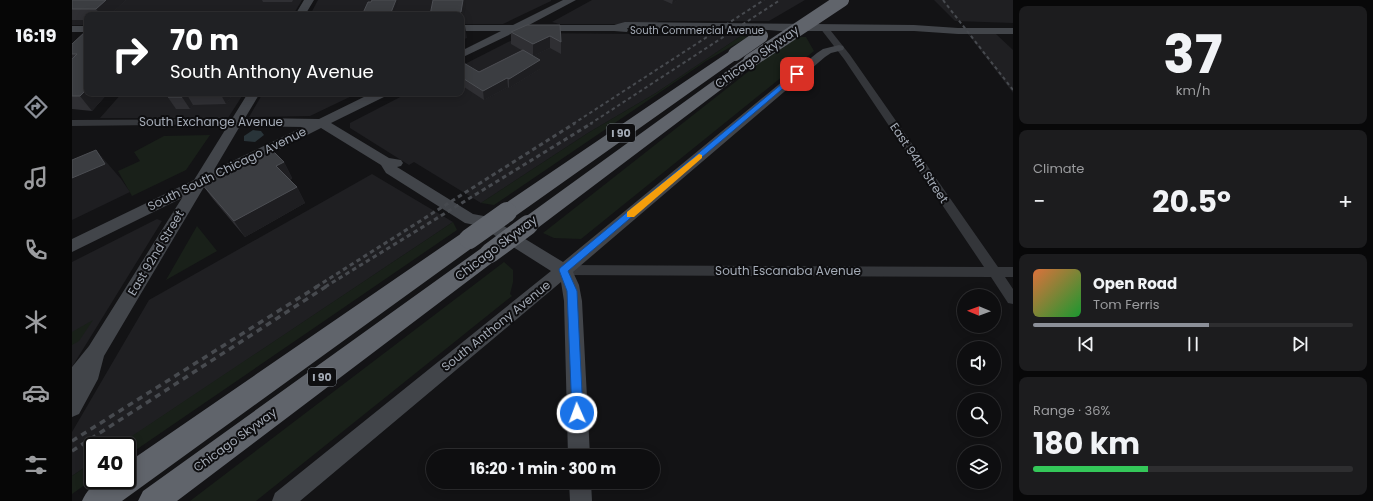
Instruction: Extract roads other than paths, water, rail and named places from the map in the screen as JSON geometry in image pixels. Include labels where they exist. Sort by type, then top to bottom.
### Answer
[{"type":"highway","name":"Chicago Skyway","points":[[136,474],[477,230],[507,212],[742,58],[842,0]]},
{"type":"highway","name":"Chicago Skyway","points":[[153,501],[528,225],[809,6]]},
{"type":"highway","name":"Chicago Skyway","points":[[97,501],[114,489]]},
{"type":"street","points":[[302,12],[309,0]]},
{"type":"street","points":[[464,54],[516,28],[561,2],[571,0]]},
{"type":"street","name":"South Commercial Avenue","points":[[914,28],[951,25],[1013,26]]},
{"type":"street","name":"South Commercial Avenue","points":[[464,28],[614,28],[626,31],[752,31],[779,28],[914,28],[958,31],[1013,31]]},
{"type":"street","name":"East 94th Street","points":[[824,28],[847,57],[1013,299]]},
{"type":"street","points":[[72,29],[84,29]]},
{"type":"street","name":"South Anthony Avenue","points":[[283,501],[821,55],[827,51],[839,48]]},
{"type":"street","name":"East 92nd Street","points":[[72,381],[96,352],[252,96]]},
{"type":"street","name":"South South Chicago Avenue","points":[[72,246],[376,96]]},
{"type":"street","name":"South Exchange Avenue","points":[[72,122],[321,123]]},
{"type":"street","points":[[321,123],[386,162],[391,170],[470,219],[477,230],[563,270],[569,281],[572,296],[579,449]]},
{"type":"street","name":"South Escanaba Avenue","points":[[563,270],[1013,272]]},
{"type":"street","name":"East 92nd Street","points":[[72,407],[88,379],[96,352]]},
{"type":"street","points":[[580,489],[581,501]]},
{"type":"railway","points":[[573,124],[764,0]]},
{"type":"railway","points":[[590,124],[780,0]]},
{"type":"railway","points":[[943,0],[1013,90]]},
{"type":"railway","points":[[316,287],[575,123]]},
{"type":"railway","points":[[325,287],[592,123]]},
{"type":"railway","points":[[72,441],[318,286]]},
{"type":"railway","points":[[72,451],[327,286]]}]
